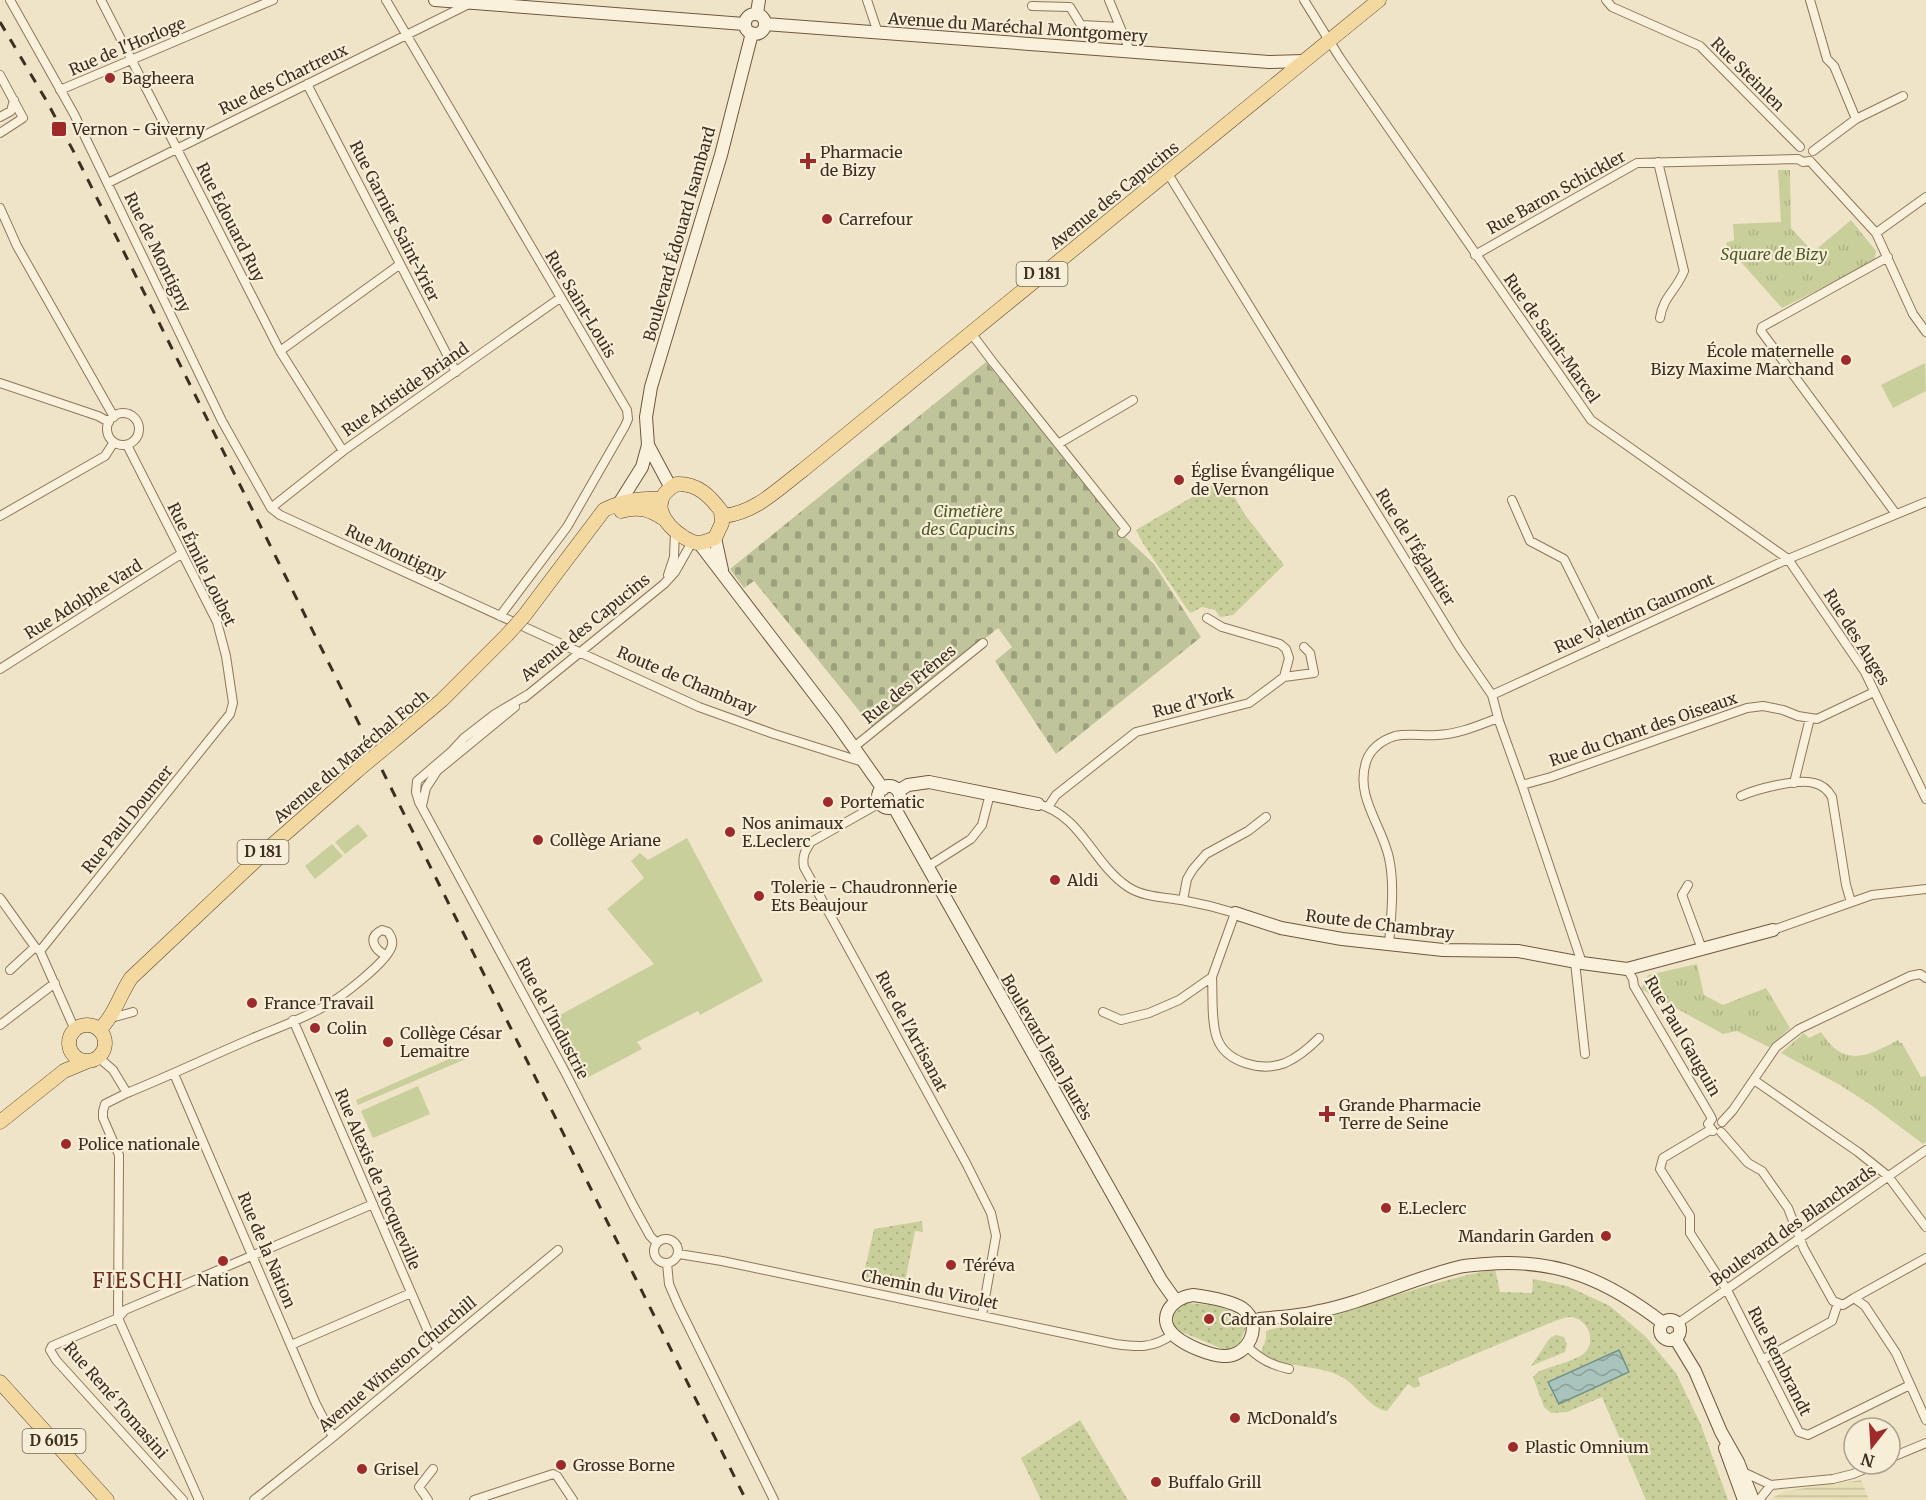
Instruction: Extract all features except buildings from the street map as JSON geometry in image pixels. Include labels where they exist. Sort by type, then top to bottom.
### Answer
[{"type":"main road","points":[[435,0],[472,1],[748,29],[760,33],[765,24],[762,16],[757,13],[748,15],[748,29]]},
{"type":"main road","points":[[757,13],[759,0]]},
{"type":"main road","name":"Avenue des Capucins","points":[[723,516],[738,514],[756,505],[1379,0]]},
{"type":"main road","name":"Avenue du Maréchal Montgomery","points":[[765,24],[1269,62],[1304,62]]},
{"type":"main road","name":"Boulevard Édouard Isambard","points":[[667,493],[648,445],[646,417],[651,387],[722,155],[748,29]]},
{"type":"main road","points":[[1269,62],[1282,80]]},
{"type":"main road","name":"Boulevard Édouard Isambard","points":[[620,502],[642,468],[648,445]]},
{"type":"main road","name":"D 181","points":[[667,493],[677,484],[693,486],[709,497],[723,516]]},
{"type":"main road","points":[[667,493],[660,512],[664,519],[675,531],[696,543],[717,569],[722,571]]},
{"type":"main road","name":"Avenue du Maréchal Foch","points":[[99,1030],[111,1018],[131,978],[270,847],[442,700],[507,635],[604,510],[620,502],[667,493]]},
{"type":"main road","points":[[592,523],[631,508],[645,509],[664,519]]},
{"type":"main road","points":[[723,516],[716,538],[722,571],[855,747],[883,789]]},
{"type":"main road","points":[[696,543],[716,538]]},
{"type":"main road","name":"Route de Chambray","points":[[898,791],[908,785],[929,782],[1043,805]]},
{"type":"main road","points":[[891,787],[898,791],[900,801],[894,807],[887,808],[880,803],[879,794],[883,789],[891,787]]},
{"type":"main road","name":"Boulevard Jean Jaurès","points":[[894,807],[1146,1253],[1176,1300]]},
{"type":"main road","name":"Route de Chambray","points":[[1235,913],[1281,928],[1342,939],[1443,950],[1518,951],[1579,963],[1627,969],[1773,930]]},
{"type":"main road","points":[[0,1122],[64,1071],[93,1059],[102,1052],[105,1041],[99,1030],[89,1025],[75,1030],[70,1039],[71,1050],[64,1071]]},
{"type":"main road","points":[[71,1050],[77,1058],[93,1059]]},
{"type":"main road","points":[[1252,1322],[1316,1312],[1460,1267],[1526,1262],[1561,1268],[1604,1285],[1642,1307],[1663,1323]]},
{"type":"main road","points":[[1193,1295],[1241,1308],[1252,1322],[1252,1336],[1248,1346],[1237,1354],[1221,1356],[1186,1344],[1173,1334],[1167,1323],[1167,1313],[1180,1297],[1193,1295]]},
{"type":"main road","points":[[1672,1320],[1677,1324],[1679,1333],[1675,1338],[1666,1339],[1661,1335],[1660,1329],[1663,1323],[1672,1320]]},
{"type":"main road","points":[[1675,1338],[1695,1371],[1721,1432],[1742,1471],[1753,1500]]},
{"type":"main road","name":"D 6015","points":[[0,1382],[83,1480],[95,1500]]},
{"type":"main road","name":"D 6015","points":[[0,1396],[83,1480],[107,1500]]},
{"type":"main road","points":[[1721,1432],[1729,1464],[1744,1500]]},
{"type":"street","name":"Rue de Montigny","points":[[10,0],[74,114],[222,421],[271,508],[280,515]]},
{"type":"street","name":"Rue Edouard Ruy","points":[[101,0],[280,351],[343,451]]},
{"type":"street","name":"Rue de l'Horloge","points":[[60,90],[273,0]]},
{"type":"street","name":"Rue Saint-Louis","points":[[386,0],[627,410],[628,419],[567,527],[500,616]]},
{"type":"street","points":[[867,0],[878,33]]},
{"type":"street","points":[[1109,0],[1130,51]]},
{"type":"street","name":"Rue de Saint-Marcel","points":[[1304,0],[1329,41],[1475,255],[1591,420],[1788,559]]},
{"type":"street","name":"Rue Steinlen","points":[[1606,0],[1612,7],[1700,46],[1800,147]]},
{"type":"street","points":[[1810,0],[1827,59],[1834,66],[1856,119]]},
{"type":"street","name":"Rue des Chartreux","points":[[108,183],[472,1]]},
{"type":"street","points":[[1032,6],[1070,7],[1081,25],[1120,27]]},
{"type":"street","points":[[0,75],[23,118],[0,133]]},
{"type":"street","name":"Rue Garnier Saint-Yrier","points":[[308,84],[456,372]]},
{"type":"street","points":[[1813,151],[1807,146],[1800,147],[1796,152],[1798,159],[1803,162],[1810,160],[1813,151],[1856,119],[1903,96]]},
{"type":"street","points":[[0,117],[11,111],[14,100]]},
{"type":"street","name":"Rue Baron Schickler","points":[[1475,255],[1637,163],[1798,159]]},
{"type":"street","points":[[1810,160],[1876,233],[1913,314],[1926,332]]},
{"type":"street","points":[[1658,162],[1684,271],[1679,283],[1662,305],[1660,318]]},
{"type":"street","name":"Rue de l'Églantier","points":[[1167,172],[1460,647],[1492,695],[1579,963],[1586,1054]]},
{"type":"street","points":[[1876,233],[1926,197]]},
{"type":"street","points":[[0,208],[17,246],[107,408],[111,419],[108,429],[109,436],[114,442],[127,445],[135,440],[138,434],[139,426],[136,419],[129,414],[121,413],[111,419],[98,416],[0,383]]},
{"type":"street","points":[[1888,257],[1785,313],[1762,327],[1761,331],[1896,514]]},
{"type":"street","points":[[280,351],[399,265]]},
{"type":"street","name":"Rue Aristide Briand","points":[[271,508],[343,451],[560,298]]},
{"type":"street","points":[[971,333],[1126,529],[1122,533]]},
{"type":"street","points":[[1058,444],[1133,400]]},
{"type":"street","points":[[0,516],[105,456],[114,442]]},
{"type":"street","name":"Rue Émile Loubet","points":[[127,445],[217,622],[226,656],[233,702]]},
{"type":"street","points":[[1512,500],[1530,541],[1564,559],[1606,643]]},
{"type":"street","points":[[1788,559],[1926,502]]},
{"type":"street","name":"Rue Montigny","points":[[280,515],[500,616]]},
{"type":"street","name":"Avenue des Capucins","points":[[664,584],[674,557],[675,531]]},
{"type":"street","name":"Avenue des Capucins","points":[[422,806],[428,782],[437,771],[664,584],[696,543]]},
{"type":"street","name":"Rue Adolphe Vard","points":[[0,669],[181,554]]},
{"type":"street","name":"Rue Valentin Gaumont","points":[[1492,695],[1788,559]]},
{"type":"street","name":"Rue des Auges","points":[[1788,559],[1865,672],[1926,799]]},
{"type":"street","name":"Route de Chambray","points":[[500,616],[699,707],[866,763]]},
{"type":"street","points":[[1207,618],[1222,627],[1280,644],[1290,658],[1284,677],[1314,673],[1310,653],[1304,647]]},
{"type":"street","name":"Rue des Frênes","points":[[855,747],[983,643]]},
{"type":"street","name":"Rue d'York","points":[[1043,805],[1136,732],[1249,703],[1284,677]]},
{"type":"street","points":[[1794,783],[1810,718],[1817,719],[1874,692]]},
{"type":"street","name":"Avenue des Capucins","points":[[416,784],[464,738],[495,714],[527,696]]},
{"type":"street","name":"Rue Paul Doumer","points":[[10,969],[38,949],[230,714],[233,702]]},
{"type":"street","name":"Rue du Chant des Oiseaux","points":[[1522,785],[1551,777],[1747,708],[1763,706],[1810,718]]},
{"type":"street","points":[[1389,945],[1393,885],[1389,857],[1364,791],[1363,772],[1368,754],[1381,742],[1397,735],[1461,733],[1498,718]]},
{"type":"street","points":[[1741,796],[1755,790],[1807,781],[1817,783],[1827,789],[1832,797],[1846,885],[1851,902]]},
{"type":"street","name":"Rue de l'Industrie","points":[[416,784],[419,802],[564,1070],[633,1205],[650,1236],[657,1242]]},
{"type":"street","points":[[927,867],[971,839],[982,825],[990,794]]},
{"type":"street","name":"Rue de l'Artisanat","points":[[880,803],[811,842],[803,858],[804,867],[991,1213],[996,1236],[982,1315]]},
{"type":"street","name":"Route de Chambray","points":[[1043,805],[1060,814],[1076,827],[1117,879],[1131,889],[1151,896],[1183,900],[1235,913]]},
{"type":"street","points":[[1183,900],[1187,879],[1192,869],[1206,854],[1248,831],[1266,817]]},
{"type":"street","points":[[1688,885],[1682,895],[1702,949]]},
{"type":"street","name":"Route de Chambray","points":[[1773,930],[1872,895],[1926,889]]},
{"type":"street","points":[[0,898],[38,949],[75,1030]]},
{"type":"street","points":[[1235,913],[1212,977],[1217,1038],[1225,1050],[1236,1059],[1248,1064],[1284,1063],[1305,1052],[1319,1038]]},
{"type":"street","points":[[199,1500],[118,1318],[119,1155],[103,1118],[105,1104],[324,1007],[360,981],[385,955]]},
{"type":"street","name":"Rue Paul Gauguin","points":[[1627,969],[1634,986],[1712,1119],[1722,1122]]},
{"type":"street","points":[[1926,978],[1920,974],[1910,976],[1799,1029],[1776,1047],[1733,1110],[1722,1122],[1721,1132],[1748,1163],[1762,1171],[1788,1208],[1804,1249],[1833,1302],[1843,1305],[1926,1258]]},
{"type":"street","points":[[1103,1012],[1121,1020],[1149,1013],[1179,1000],[1212,977]]},
{"type":"street","points":[[0,1026],[55,983]]},
{"type":"street","name":"Rue Alexis de Tocqueville","points":[[293,1020],[433,1343],[438,1349]]},
{"type":"street","points":[[93,1059],[113,1070],[126,1093]]},
{"type":"street","name":"Rue de la Nation","points":[[174,1074],[291,1346],[333,1437]]},
{"type":"street","points":[[1754,1080],[1858,1152],[1888,1176],[1926,1227]]},
{"type":"street","name":"Rue Paul Gauguin","points":[[1710,1130],[1708,1124],[1712,1119]]},
{"type":"street","points":[[1710,1130],[1715,1133],[1721,1132]]},
{"type":"street","name":"Rue Rembrandt","points":[[1710,1130],[1663,1158],[1660,1169],[1690,1216],[1690,1233],[1727,1290],[1799,1432],[1808,1435],[1910,1384]]},
{"type":"street","name":"Boulevard des Blanchards","points":[[1677,1324],[1926,1150]]},
{"type":"street","points":[[118,1318],[125,1310],[373,1204]]},
{"type":"street","points":[[664,1239],[672,1240],[678,1246],[679,1254],[675,1260],[667,1263],[656,1258],[654,1250],[657,1242],[664,1239]]},
{"type":"street","name":"Avenue Winston Churchill","points":[[254,1500],[558,1250]]},
{"type":"street","name":"Chemin du Virolet","points":[[679,1254],[1142,1348],[1173,1334]]},
{"type":"street","points":[[667,1263],[669,1284],[678,1305],[774,1500]]},
{"type":"street","points":[[291,1346],[411,1293]]},
{"type":"street","points":[[1854,1298],[1865,1306],[1896,1353],[1926,1420]]},
{"type":"street","points":[[1762,1360],[1832,1321],[1838,1303]]},
{"type":"street","name":"Rue René Tomasini","points":[[118,1318],[52,1346],[50,1350],[56,1360],[183,1500]]},
{"type":"street","points":[[1248,1346],[1256,1354],[1279,1367],[1289,1369]]},
{"type":"street","points":[[1902,1453],[1926,1443]]},
{"type":"street","points":[[428,1500],[419,1486],[433,1469]]},
{"type":"street","points":[[1742,1471],[1771,1485],[1845,1476]]},
{"type":"street","points":[[474,1500],[553,1474],[557,1476],[573,1500]]},
{"type":"street","points":[[1759,1500],[1771,1485]]},
{"type":"shaded area","points":[[1861,1480],[1869,1500],[1770,1499],[1785,1491]]},
{"type":"green space","name":"Square de Bizy","points":[[1778,170],[1790,170],[1791,228],[1813,252],[1851,220],[1876,251],[1874,262],[1782,308],[1728,250],[1726,243],[1734,240],[1733,224],[1781,222]]},
{"type":"green space","name":"Cimetière des Capucins","points":[[986,362],[1116,521],[1119,525],[1118,530],[1154,564],[1201,637],[1056,754],[995,661],[1012,647],[998,628],[874,729],[754,581],[744,588],[730,569]]},
{"type":"green space","points":[[1925,363],[1926,391],[1893,408],[1881,385]]},
{"type":"green space","points":[[1223,479],[1246,516],[1284,565],[1233,615],[1220,617],[1215,610],[1202,607],[1191,613],[1187,609],[1136,530]]},
{"type":"green space","points":[[358,824],[368,836],[345,854],[335,842]]},
{"type":"green space","points":[[687,838],[763,981],[700,1015],[698,1011],[637,1042],[642,1049],[581,1081],[547,1022],[654,964],[607,909],[644,878],[631,861],[640,853],[648,860]]},
{"type":"green space","points":[[332,844],[343,856],[315,879],[305,866]]},
{"type":"green space","points":[[1697,964],[1704,995],[1723,1005],[1766,988],[1790,1028],[1769,1047],[1737,1031],[1723,1034],[1641,989],[1648,975]]},
{"type":"green space","points":[[1821,1032],[1838,1051],[1847,1055],[1866,1054],[1898,1040],[1902,1043],[1921,1077],[1926,1076],[1926,1142],[1923,1144],[1840,1085],[1781,1053],[1804,1033],[1809,1038]]},
{"type":"green space","points":[[465,1052],[468,1058],[358,1105],[356,1100]]},
{"type":"green space","points":[[418,1086],[430,1114],[373,1138],[361,1111]]},
{"type":"green space","points":[[922,1221],[923,1232],[915,1231],[905,1282],[913,1285],[910,1293],[862,1282],[874,1229]]},
{"type":"green space","points":[[1495,1269],[1500,1292],[1532,1293],[1533,1279],[1567,1286],[1610,1306],[1646,1337],[1676,1373],[1701,1425],[1728,1500],[1646,1500],[1602,1397],[1567,1412],[1551,1413],[1544,1407],[1533,1377],[1538,1372],[1582,1355],[1590,1345],[1589,1332],[1577,1318],[1568,1317],[1552,1322],[1418,1378],[1420,1386],[1414,1388],[1408,1384],[1387,1411],[1375,1406],[1342,1377],[1280,1361],[1261,1352],[1266,1339],[1266,1331],[1305,1326],[1305,1322],[1447,1280]]},
{"type":"green space","points":[[1187,1303],[1204,1304],[1236,1314],[1246,1327],[1240,1343],[1223,1349],[1177,1330],[1174,1314],[1179,1307]]},
{"type":"green space","points":[[1556,1335],[1564,1337],[1567,1344],[1565,1352],[1531,1366],[1550,1338]]},
{"type":"green space","points":[[1080,1420],[1128,1500],[1041,1500],[1021,1458]]},
{"type":"water","points":[[1619,1350],[1629,1372],[1559,1404],[1548,1382]]},
{"type":"railway","points":[[0,22],[76,156],[746,1500]]},
{"type":"place","name":"Bagheera","points":[[110,78]]},
{"type":"place","name":"Vernon - Giverny","points":[[59,129]]},
{"type":"place","name":"Pharmacie de Bizy","points":[[808,161]]},
{"type":"place","name":"Carrefour","points":[[827,219]]},
{"type":"place","name":"École maternelle Bizy Maxime Marchand","points":[[1846,360]]},
{"type":"place","name":"Église Évangélique de Vernon","points":[[1179,480]]},
{"type":"place","name":"Portematic","points":[[828,802]]},
{"type":"place","name":"Nos animaux E.Leclerc","points":[[730,832]]},
{"type":"place","name":"Collège Ariane","points":[[538,840]]},
{"type":"place","name":"Aldi","points":[[1055,880]]},
{"type":"place","name":"Tolerie - Chaudronnerie Ets Beaujour","points":[[759,896]]},
{"type":"place","name":"France Travail","points":[[252,1003]]},
{"type":"place","name":"Colin","points":[[315,1028]]},
{"type":"place","name":"Collège César Lemaitre","points":[[388,1042]]},
{"type":"place","name":"Grande Pharmacie Terre de Seine","points":[[1327,1114]]},
{"type":"place","name":"Police nationale","points":[[66,1144]]},
{"type":"place","name":"E.Leclerc","points":[[1386,1208]]},
{"type":"place","name":"Mandarin Garden","points":[[1606,1236]]},
{"type":"place","name":"Nation","points":[[223,1261]]},
{"type":"place","name":"Téréva","points":[[951,1265]]},
{"type":"place","name":"Cadran Solaire","points":[[1209,1319]]},
{"type":"place","name":"McDonald's","points":[[1235,1418]]},
{"type":"place","name":"Plastic Omnium","points":[[1513,1447]]},
{"type":"place","name":"Grosse Borne","points":[[561,1465]]},
{"type":"place","name":"Grisel","points":[[362,1469]]},
{"type":"place","name":"Buffalo Grill","points":[[1156,1482]]},
{"type":"district","name":"FIESCHI","points":[[138,1281]]}]
